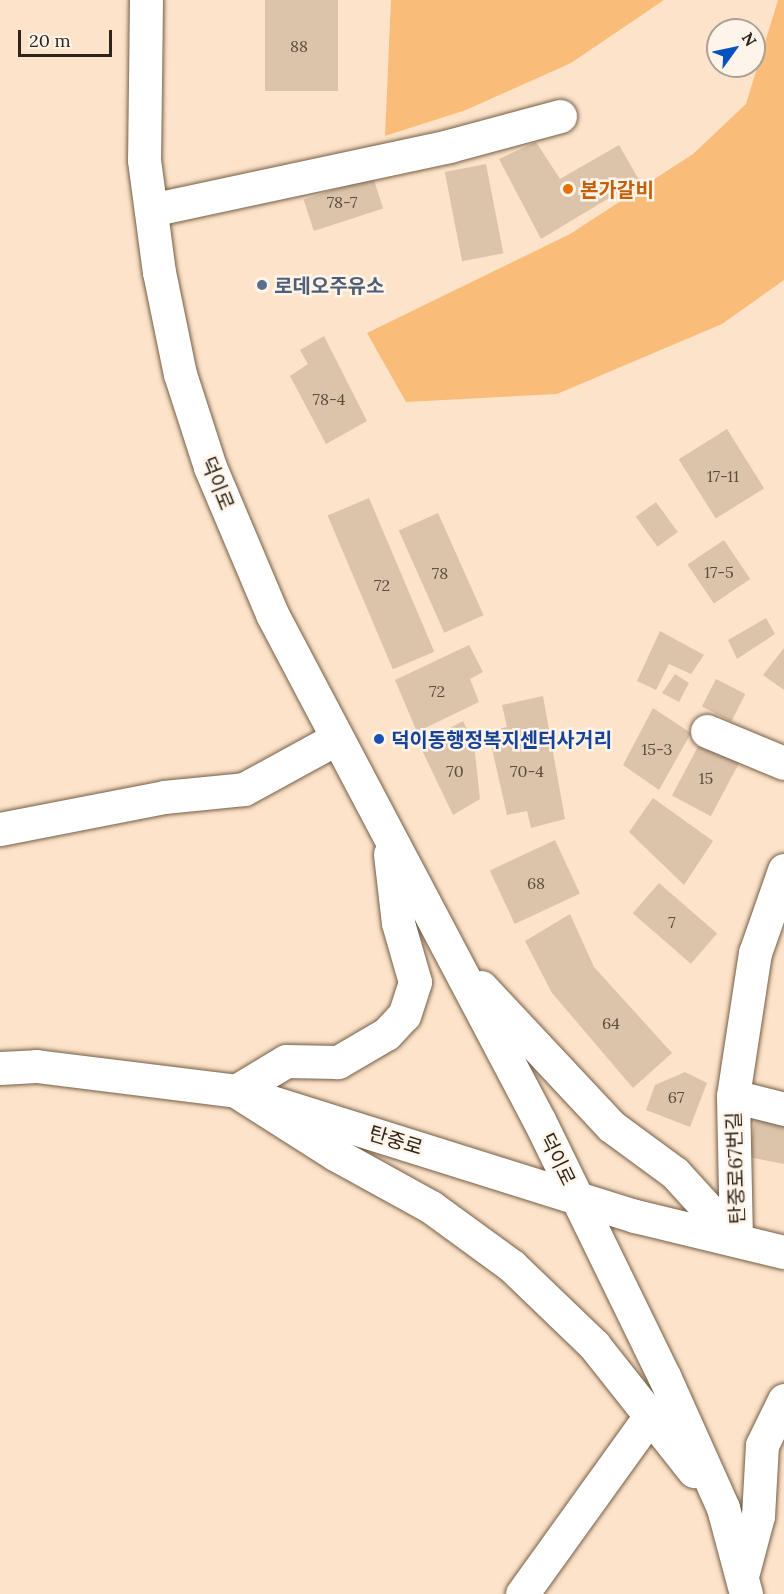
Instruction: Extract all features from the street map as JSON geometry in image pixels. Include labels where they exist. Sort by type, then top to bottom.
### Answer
[{"type":"main road","name":"덕이로","points":[[146,0],[144,160],[180,374],[210,467],[272,614],[577,1195],[723,1508],[744,1586]]},
{"type":"main road","points":[[151,210],[449,146],[560,116]]},
{"type":"main road","points":[[706,731],[784,763]]},
{"type":"main road","points":[[0,829],[164,797],[244,789],[337,738]]},
{"type":"main road","points":[[388,835],[398,923],[415,982],[404,1015],[386,1034],[338,1062],[286,1061],[236,1091],[335,1155],[431,1207],[512,1266],[594,1345],[723,1508]]},
{"type":"main road","name":"탄중로67번길","points":[[736,1240],[733,1096],[769,948],[784,870]]},
{"type":"main road","points":[[450,954],[611,1125],[675,1173],[736,1240]]},
{"type":"main road","name":"탄중로","points":[[0,1068],[36,1066],[236,1091],[577,1195],[635,1216],[784,1252]]},
{"type":"main road","name":"탄중로67번길","points":[[733,1096],[784,1109]]},
{"type":"main road","points":[[744,1586],[758,1516],[762,1445],[784,1400]]},
{"type":"main road","points":[[522,1594],[650,1416]]},
{"type":"shaded area","points":[[391,0],[664,0],[571,63],[466,110],[385,136]]},
{"type":"shaded area","points":[[778,0],[784,0],[784,280],[722,324],[557,394],[406,402],[367,333],[570,234],[693,154],[746,104],[754,78],[766,78],[766,39]]},
{"type":"building","points":[[265,0],[338,0],[338,91],[265,91]]},
{"type":"building","points":[[536,142],[560,179],[619,145],[639,180],[541,239],[499,159]]},
{"type":"building","points":[[486,164],[503,253],[462,261],[445,172]]},
{"type":"building","points":[[373,177],[383,208],[314,231],[304,200]]},
{"type":"building","points":[[324,336],[367,421],[326,444],[290,376],[308,364],[300,350]]},
{"type":"building","points":[[727,429],[764,488],[716,519],[679,459]]},
{"type":"building","points":[[369,498],[434,652],[393,669],[328,516]]},
{"type":"building","points":[[656,502],[678,532],[658,547],[636,517]]},
{"type":"building","points":[[438,513],[484,615],[444,633],[399,530]]},
{"type":"building","points":[[724,540],[750,579],[714,604],[688,565]]},
{"type":"building","points":[[766,618],[775,634],[737,659],[728,640]]},
{"type":"building","points":[[660,631],[704,655],[691,674],[669,664],[656,690],[637,681]]},
{"type":"building","points":[[469,645],[483,672],[470,679],[479,702],[417,732],[395,680]]},
{"type":"building","points":[[784,648],[784,690],[763,675]]},
{"type":"building","points":[[675,674],[689,683],[679,702],[662,693]]},
{"type":"building","points":[[716,679],[745,694],[731,722],[702,707]]},
{"type":"building","points":[[543,696],[565,819],[531,828],[527,811],[507,815],[488,731],[507,727],[502,705]]},
{"type":"building","points":[[653,708],[691,733],[659,790],[623,765]]},
{"type":"building","points":[[463,721],[474,744],[480,799],[453,815],[419,744]]},
{"type":"building","points":[[702,739],[741,760],[711,816],[672,796]]},
{"type":"building","points":[[653,798],[713,841],[684,885],[629,832]]},
{"type":"building","points":[[555,840],[580,893],[515,924],[490,870]]},
{"type":"building","points":[[659,883],[717,934],[691,964],[633,913]]},
{"type":"building","points":[[570,914],[594,967],[672,1053],[633,1088],[552,993],[525,941]]},
{"type":"building","points":[[685,1072],[707,1083],[690,1127],[646,1110],[655,1085]]},
{"type":"building","points":[[756,1117],[784,1126],[784,1164],[748,1157]]},
{"type":"place","name":"본가갈비","points":[[568,189]]},
{"type":"place","name":"로데오주유소","points":[[262,285]]},
{"type":"place","name":"덕이동행정복지센터사거리","points":[[379,739]]}]
